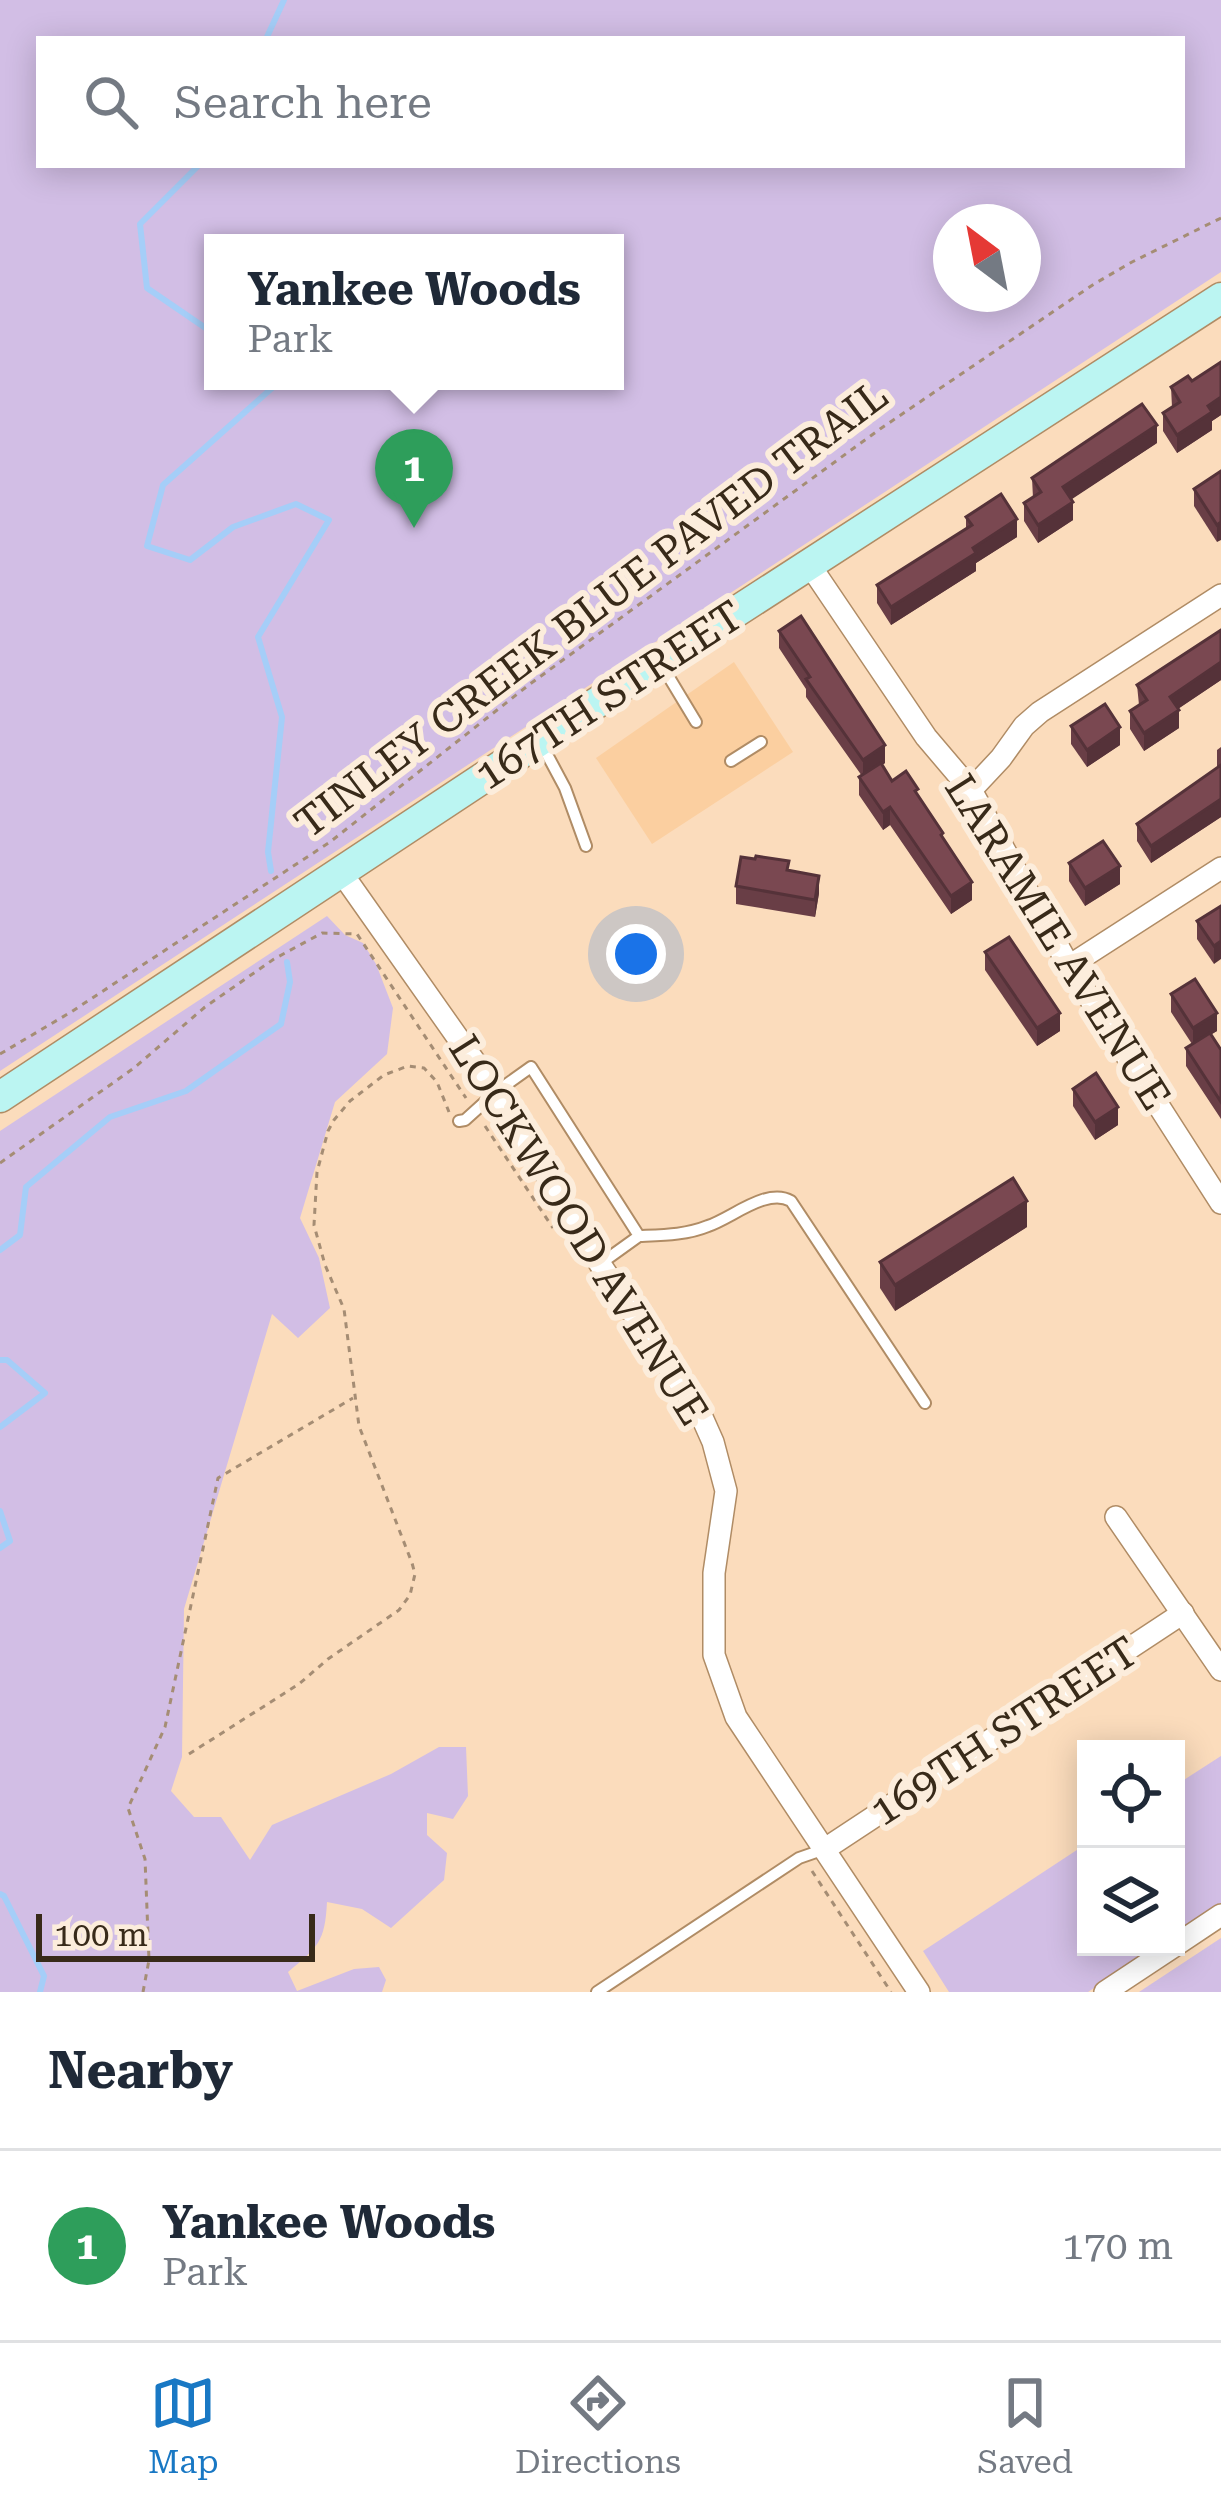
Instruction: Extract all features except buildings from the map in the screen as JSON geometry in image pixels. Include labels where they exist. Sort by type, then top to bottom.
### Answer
[{"type":"main road","name":"167TH STREET","points":[[0,1097],[1221,298]]},
{"type":"street","name":"LARAMIE AVENUE","points":[[809,564],[926,737],[971,790],[1069,967],[1221,1203]]},
{"type":"street","points":[[971,790],[1040,712],[1221,595]]},
{"type":"street","points":[[1069,967],[1221,868]]},
{"type":"street","name":"LOCKWOOD AVENUE","points":[[341,872],[496,1092],[600,1264],[701,1415],[727,1491],[714,1573],[714,1655],[736,1718],[919,1992]]},
{"type":"street","points":[[1116,1517],[1221,1670]]},
{"type":"street","name":"169TH STREET","points":[[825,1849],[1183,1613]]},
{"type":"street","points":[[1185,1939],[1221,1915]]},
{"type":"street","points":[[1105,1992],[1160,1956]]},
{"type":"lane","points":[[660,662],[696,722]]},
{"type":"lane","points":[[539,740],[565,788],[586,846]]},
{"type":"lane","points":[[731,761],[761,742]]},
{"type":"lane","points":[[459,1121],[531,1067],[639,1236]]},
{"type":"lane","points":[[600,1264],[639,1236],[707,1227],[782,1196],[791,1201],[925,1403]]},
{"type":"lane","points":[[597,1992],[799,1858],[825,1849]]},
{"type":"path","name":"TINLEY CREEK BLUE PAVED TRAIL","points":[[0,1054],[330,842],[530,684],[899,416],[1094,284],[1221,218]]},
{"type":"path","points":[[0,1162],[134,1068],[256,971],[322,933],[356,934],[554,1228]]},
{"type":"path","points":[[189,1754],[298,1684],[389,1618],[410,1595],[415,1574],[359,1426],[344,1309],[314,1225],[317,1172],[328,1131],[350,1101],[384,1075],[408,1066],[424,1068],[437,1082],[450,1114],[459,1121]]},
{"type":"path","points":[[142,1992],[149,1960],[145,1858],[128,1808],[165,1727],[218,1478],[356,1396]]},
{"type":"shaded area","points":[[0,0],[1221,0],[1221,272],[0,1071]]},
{"type":"shaded area","points":[[734,662],[793,752],[652,844],[596,758]]},
{"type":"shaded area","points":[[327,916],[345,935],[363,943],[376,964],[393,1008],[387,1054],[335,1102],[300,1218],[319,1258],[330,1308],[298,1338],[272,1314],[184,1609],[182,1757],[171,1791],[194,1817],[221,1817],[250,1860],[272,1825],[391,1774],[439,1747],[466,1747],[468,1796],[453,1819],[427,1813],[427,1835],[447,1853],[444,1880],[391,1928],[362,1909],[327,1902],[318,1943],[288,1972],[297,1991],[354,1969],[379,1967],[386,1980],[382,1992],[0,1992],[0,1131]]},
{"type":"shaded area","points":[[1221,1756],[1221,1904],[1185,1928],[1185,1848],[1185,1779]]},
{"type":"shaded area","points":[[1077,1850],[1077,1956],[1142,1956],[1088,1992],[949,1992],[923,1951]]},
{"type":"shaded area","points":[[1221,1938],[1221,1992],[1139,1992]]},
{"type":"waterway","points":[[267,36],[284,0]]},
{"type":"waterway","points":[[196,168],[140,224],[147,288],[204,327]]},
{"type":"waterway","points":[[270,390],[163,485],[147,546],[190,560],[233,527],[296,504],[329,520],[258,637],[282,717],[268,852],[271,871]]},
{"type":"waterway","points":[[0,1250],[20,1235],[26,1187],[110,1117],[186,1091],[281,1024],[290,982],[287,962]]},
{"type":"waterway","points":[[0,1360],[7,1360],[45,1393],[0,1427]]},
{"type":"waterway","points":[[0,1511],[10,1541],[0,1548]]},
{"type":"waterway","points":[[0,1894],[44,1976],[40,1992]]},
{"type":"place","name":"Yankee Woods","points":[[414,528]]}]
